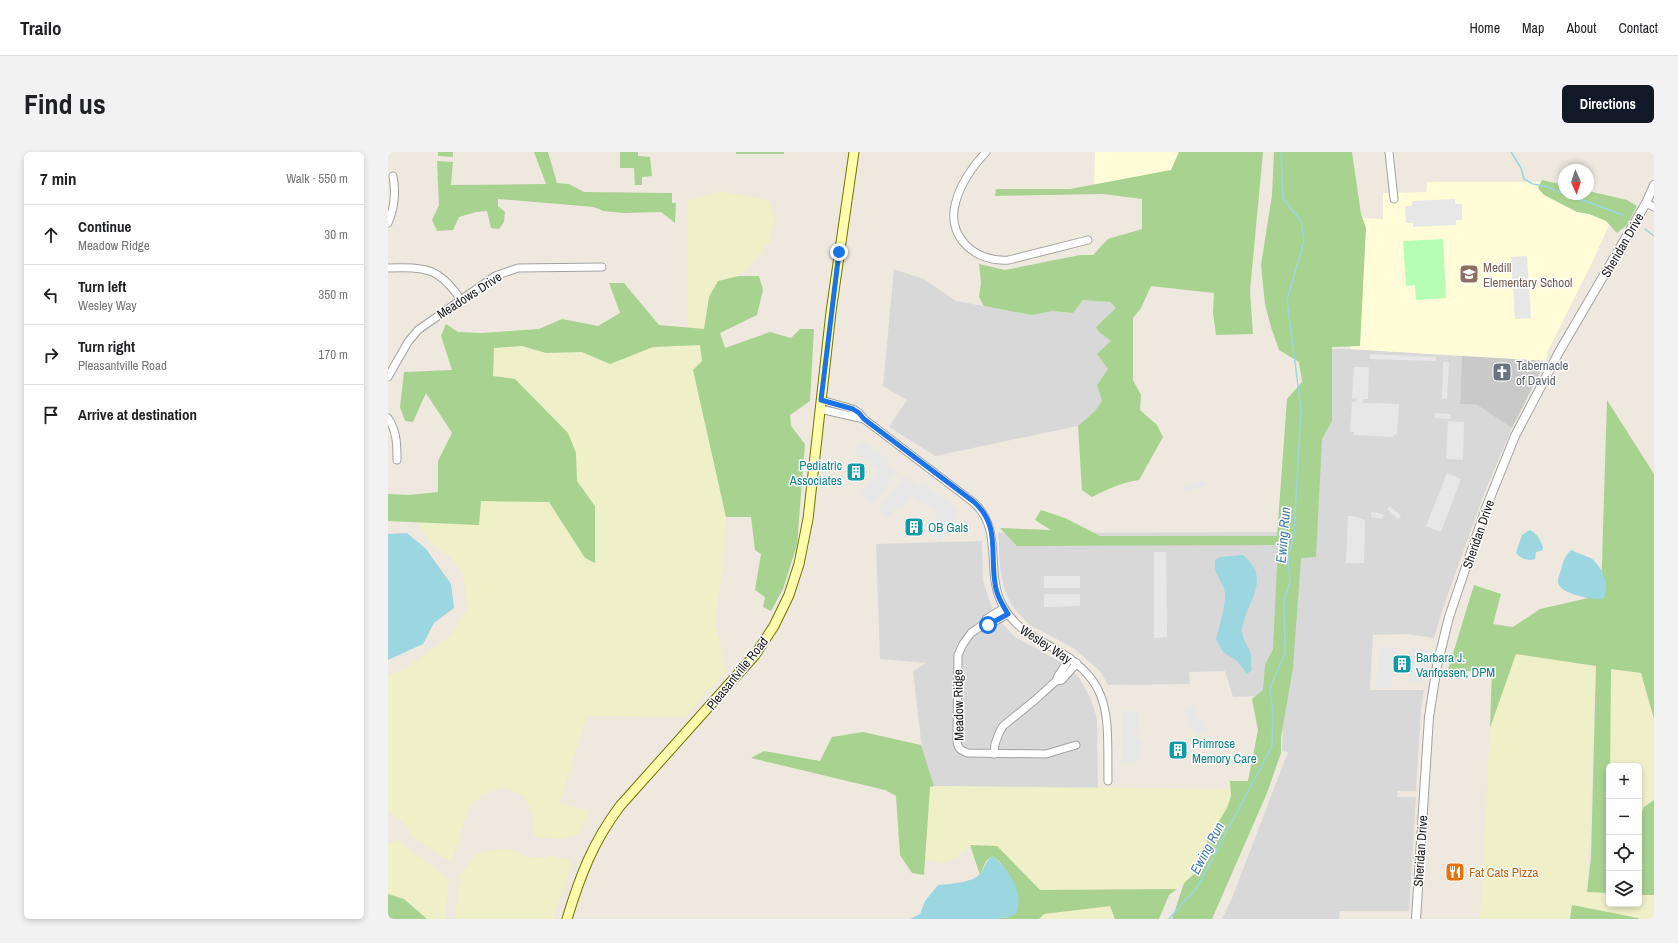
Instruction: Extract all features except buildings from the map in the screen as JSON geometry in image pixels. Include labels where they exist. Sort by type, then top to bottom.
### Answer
[{"type":"main road","name":"Pleasantville Road","points":[[567,919],[590,855],[606,824],[741,672],[766,641],[777,621],[795,578],[803,545],[821,404],[830,312],[854,152]]},
{"type":"street","points":[[986,152],[968,176],[954,209],[956,226],[959,234],[969,248],[982,257],[1000,261],[1088,240]]},
{"type":"street","points":[[1389,152],[1394,199]]},
{"type":"street","points":[[388,223],[394,203],[395,193],[393,176]]},
{"type":"street","name":"Sheridan Drive","points":[[1416,919],[1429,717],[1437,666],[1449,617],[1486,508],[1513,440],[1559,352],[1646,203],[1654,185]]},
{"type":"street","points":[[1646,203],[1654,207]]},
{"type":"street","name":"Meadows Drive","points":[[388,377],[414,335],[424,325],[495,276],[511,269],[518,268],[602,267]]},
{"type":"street","points":[[388,268],[418,268],[432,272],[451,285],[461,300]]},
{"type":"street","name":"Wesley Way","points":[[821,404],[853,409],[864,419],[974,502],[982,511],[988,521],[993,537],[995,584],[1006,611],[1017,625],[1030,635],[1070,658],[1084,669],[1097,686],[1105,707],[1108,781]]},
{"type":"street","points":[[388,418],[393,426],[397,439],[397,460]]},
{"type":"street","name":"Meadow Ridge","points":[[1006,611],[986,619],[984,624],[971,633],[963,644],[958,655],[957,744],[962,751],[968,753],[994,754],[1046,754],[1076,745]]},
{"type":"street","points":[[994,754],[995,744],[1003,726],[1056,681],[1070,658]]},
{"type":"street","points":[[1056,681],[1062,680],[1076,663]]},
{"type":"shaded area","points":[[1095,152],[1179,152],[1171,170],[1094,185]]},
{"type":"shaded area","name":"Medill Elementary School","points":[[1427,182],[1555,182],[1556,197],[1558,198],[1558,200],[1565,200],[1613,217],[1547,353],[1546,361],[1350,349],[1349,278],[1344,217],[1383,219],[1383,193],[1426,192]]},
{"type":"shaded area","points":[[1455,199],[1455,204],[1462,204],[1462,220],[1456,220],[1456,225],[1413,227],[1413,223],[1406,223],[1405,206],[1412,206],[1412,201]]},
{"type":"shaded area","points":[[1527,256],[1531,318],[1515,319],[1511,257]]},
{"type":"shaded area","points":[[894,269],[924,279],[956,301],[1032,315],[1052,311],[1073,313],[1083,300],[1110,302],[1116,308],[1099,332],[1111,341],[1108,369],[1097,385],[1102,401],[1097,409],[1078,426],[935,456],[889,427],[907,400],[883,386]]},
{"type":"shaded area","points":[[1327,349],[1462,356],[1460,404],[1477,405],[1512,428],[1484,494],[1443,608],[1434,638],[1407,634],[1373,635],[1370,690],[1424,690],[1421,709],[1416,791],[1398,791],[1397,797],[1416,797],[1409,911],[1340,911],[1339,919],[1222,919],[1232,898],[1288,752],[1282,751],[1284,695],[1233,697],[1225,671],[1189,672],[1190,684],[1108,685],[1100,671],[1075,649],[1030,625],[1010,602],[1004,588],[1000,567],[998,533],[1294,532]]},
{"type":"shaded area","points":[[1370,354],[1436,357],[1436,361],[1370,359]]},
{"type":"shaded area","points":[[1462,356],[1546,361],[1512,428],[1477,405],[1460,404]]},
{"type":"shaded area","points":[[1443,362],[1449,362],[1447,398],[1442,399]]},
{"type":"shaded area","points":[[1354,367],[1369,367],[1368,399],[1363,399],[1363,403],[1399,404],[1397,435],[1394,434],[1394,437],[1354,435],[1354,432],[1350,432],[1352,402],[1356,402],[1357,399],[1352,398]]},
{"type":"shaded area","points":[[1435,413],[1451,414],[1451,419],[1435,418]]},
{"type":"shaded area","points":[[1448,421],[1464,422],[1463,460],[1446,459]]},
{"type":"shaded area","points":[[864,441],[890,460],[887,464],[897,472],[873,505],[860,495],[878,470],[855,453]]},
{"type":"shaded area","points":[[1447,473],[1461,479],[1441,532],[1426,526]]},
{"type":"shaded area","points":[[904,476],[919,487],[922,483],[957,509],[953,514],[958,517],[940,541],[927,531],[939,515],[911,495],[902,508],[898,505],[889,517],[879,510]]},
{"type":"shaded area","points":[[1204,481],[1206,485],[1196,489],[1184,491],[1183,486]]},
{"type":"shaded area","points":[[1390,506],[1401,516],[1398,519],[1387,509]]},
{"type":"shaded area","points":[[1371,512],[1384,515],[1382,519],[1371,517]]},
{"type":"shaded area","points":[[1348,516],[1354,516],[1365,520],[1364,563],[1346,563]]},
{"type":"shaded area","points":[[982,541],[983,581],[992,608],[1003,624],[1015,637],[1059,661],[1078,676],[1090,697],[1097,718],[1098,788],[934,786],[922,749],[913,671],[926,663],[880,659],[876,544]]},
{"type":"shaded area","points":[[1154,552],[1166,552],[1167,637],[1154,638]]},
{"type":"shaded area","points":[[1044,576],[1080,576],[1080,588],[1044,588]]},
{"type":"shaded area","points":[[1044,594],[1080,594],[1080,606],[1044,607]]},
{"type":"shaded area","points":[[1383,647],[1398,647],[1398,653],[1392,653],[1391,688],[1376,688],[1378,655]]},
{"type":"shaded area","points":[[1411,648],[1427,650],[1425,681],[1416,683],[1414,681],[1409,681]]},
{"type":"shaded area","points":[[1192,706],[1206,729],[1197,734],[1183,711]]},
{"type":"shaded area","points":[[1122,711],[1138,711],[1138,732],[1133,734],[1140,742],[1141,756],[1135,763],[1122,763]]},
{"type":"green space","points":[[438,152],[453,152],[453,157],[438,156]]},
{"type":"green space","points":[[534,152],[548,152],[557,183],[569,184],[584,192],[672,193],[672,203],[676,203],[675,223],[661,212],[624,213],[603,211],[594,207],[498,199],[498,206],[505,212],[504,222],[499,229],[491,228],[487,211],[476,212],[459,217],[453,230],[437,231],[432,220],[439,205],[437,161],[453,162],[451,185],[546,184]]},
{"type":"green space","points":[[620,152],[638,152],[638,156],[650,157],[652,176],[642,177],[642,185],[635,185],[634,168],[620,168]]},
{"type":"green space","points":[[736,152],[784,152],[784,154],[736,154]]},
{"type":"green space","points":[[1179,152],[1263,152],[1250,291],[1253,334],[1216,335],[1213,313],[1214,293],[1151,286],[1141,308],[1133,318],[1133,380],[1141,395],[1140,410],[1157,425],[1163,437],[1139,480],[1121,484],[1092,497],[1082,490],[1078,426],[1095,411],[1102,401],[1097,385],[1108,369],[1097,354],[1111,341],[1099,332],[1096,327],[1116,308],[1110,302],[1083,300],[1073,313],[1052,311],[1032,315],[984,306],[979,297],[981,283],[979,264],[1005,270],[1080,255],[1093,255],[1108,239],[1142,229],[1142,199],[1103,194],[995,196],[996,189],[1070,189],[1171,170]]},
{"type":"green space","points":[[1274,152],[1352,152],[1361,214],[1366,228],[1360,346],[1332,347],[1332,421],[1322,439],[1316,557],[1301,558],[1293,668],[1281,737],[1281,753],[1267,793],[1212,919],[1172,919],[1184,883],[1194,874],[1203,847],[1227,808],[1231,796],[1230,781],[1248,781],[1258,730],[1252,699],[1263,690],[1265,665],[1273,649],[1278,545],[1017,546],[1000,528],[1051,530],[1035,520],[1041,510],[1065,518],[1100,536],[1277,536],[1287,399],[1302,382],[1299,362],[1279,350],[1265,304],[1261,265],[1272,195]]},
{"type":"green space","points":[[1542,180],[1558,184],[1558,200],[1594,200],[1594,192],[1627,200],[1637,206],[1627,225],[1617,233],[1606,221],[1589,214],[1577,212],[1544,195],[1538,188]]},
{"type":"green space","points":[[719,191],[768,200],[775,217],[770,241],[750,266],[739,276],[718,281],[709,297],[705,329],[688,328],[688,201]]},
{"type":"green space","points":[[1443,239],[1446,298],[1416,300],[1415,285],[1406,286],[1403,241]]},
{"type":"green space","points":[[739,276],[759,276],[763,290],[757,315],[720,333],[725,348],[770,332],[791,338],[800,329],[814,329],[810,401],[790,415],[791,426],[805,444],[797,545],[783,589],[771,611],[763,607],[765,597],[755,590],[761,554],[755,550],[751,517],[726,517],[693,370],[702,361],[700,345],[653,347],[610,364],[582,352],[546,353],[522,346],[494,348],[493,376],[515,379],[568,433],[576,453],[577,481],[595,506],[595,563],[585,558],[549,502],[481,501],[479,525],[388,521],[388,494],[409,495],[438,492],[438,461],[452,433],[426,393],[413,422],[405,421],[400,407],[404,372],[452,370],[441,336],[446,324],[458,332],[481,333],[539,329],[562,319],[598,326],[620,313],[609,283],[624,283],[659,325],[704,329],[709,297],[718,281]]},
{"type":"green space","points":[[701,345],[702,361],[693,370],[726,517],[723,568],[715,620],[726,672],[685,717],[587,716],[559,803],[589,811],[579,833],[564,839],[534,837],[533,815],[524,796],[502,787],[480,797],[469,807],[451,862],[413,837],[404,823],[388,811],[388,676],[403,670],[450,636],[468,608],[463,574],[450,557],[430,542],[418,522],[478,525],[481,501],[549,502],[585,558],[595,563],[595,506],[577,481],[576,453],[493,376],[494,348],[522,346],[546,353],[582,352],[610,364],[653,347]]},
{"type":"green space","points":[[1607,400],[1654,474],[1654,719],[1641,673],[1611,669],[1610,763],[1606,763],[1606,893],[1587,892],[1591,857],[1596,666],[1516,654],[1490,728],[1492,669],[1447,673],[1474,585],[1501,594],[1493,624],[1513,627],[1540,609],[1601,595]]},
{"type":"green space","points":[[1516,654],[1596,666],[1587,892],[1606,893],[1606,907],[1642,907],[1642,895],[1654,895],[1654,919],[1639,919],[1572,905],[1570,919],[1480,919],[1490,728]]},
{"type":"green space","points":[[1610,668],[1641,673],[1654,719],[1654,800],[1644,807],[1642,812],[1642,763],[1609,763]]},
{"type":"green space","points":[[863,732],[921,745],[934,786],[930,787],[924,875],[912,873],[900,855],[896,796],[885,790],[751,758],[764,751],[820,761],[832,737]]},
{"type":"green space","points":[[930,786],[1231,789],[1231,796],[1227,808],[1203,847],[1194,874],[1177,889],[1040,890],[997,846],[970,845],[956,858],[942,863],[924,860]]},
{"type":"green space","points":[[1654,800],[1654,895],[1642,895],[1642,812],[1644,807]]},
{"type":"green space","points":[[397,840],[449,879],[445,919],[427,919],[404,899],[388,894],[388,844]]},
{"type":"green space","points":[[970,845],[997,846],[1040,890],[1177,889],[1169,895],[1159,919],[1115,919],[1110,906],[1044,914],[1039,919],[991,919],[1009,917],[1011,878],[999,861],[992,856],[986,861],[980,875]]},
{"type":"green space","points":[[505,849],[515,851],[526,857],[541,858],[553,856],[572,861],[553,919],[455,919],[460,874],[476,855],[487,851]]},
{"type":"green space","points":[[388,894],[404,899],[427,919],[388,919]]},
{"type":"green space","points":[[1572,905],[1638,918],[1639,919],[1570,919]]},
{"type":"green space","points":[[1110,906],[1115,919],[1039,919],[1044,914]]},
{"type":"water","points":[[1530,530],[1539,538],[1543,550],[1536,552],[1535,559],[1527,560],[1516,553],[1522,535]]},
{"type":"water","points":[[407,533],[426,549],[451,584],[454,608],[434,623],[423,644],[388,660],[388,534]]},
{"type":"water","points":[[1572,550],[1592,559],[1599,567],[1606,583],[1603,599],[1570,593],[1560,586],[1558,580],[1564,559]]},
{"type":"water","points":[[1243,555],[1252,564],[1256,573],[1257,582],[1242,629],[1251,657],[1252,670],[1247,674],[1237,661],[1223,652],[1216,639],[1225,593],[1215,570],[1215,560],[1220,557]]},
{"type":"water","points":[[992,856],[1004,867],[1014,882],[1018,898],[1016,914],[1009,917],[995,919],[910,919],[920,914],[925,901],[938,885],[960,882],[976,877],[980,874]]},
{"type":"waterway","name":"Ewing Run","points":[[1169,919],[1198,886],[1272,746],[1273,713],[1270,689],[1285,653],[1284,601],[1290,582],[1288,558],[1294,534],[1301,409],[1287,300],[1304,241],[1301,221],[1283,198],[1281,152]]},
{"type":"waterway","name":"Ewing Run","points":[[1511,152],[1521,168],[1524,179],[1533,184],[1544,186],[1623,215]]},
{"type":"waterway","name":"Ewing Run","points":[[1645,229],[1654,236]]},
{"type":"place","name":"Medill Elementary School","points":[[1469,274]]},
{"type":"place","name":"Tabernacle of David","points":[[1502,372]]},
{"type":"place","name":"Pediatric Associates","points":[[856,472]]},
{"type":"place","name":"OB Gals","points":[[914,527]]},
{"type":"place","name":"Barbara J. Vanfossen, DPM","points":[[1402,664]]},
{"type":"place","name":"Primrose Memory Care","points":[[1178,750]]},
{"type":"place","name":"Fat Cats Pizza","points":[[1455,872]]},
{"type":"route","points":[[839,252],[830,312],[821,400],[856,410],[864,419],[974,502],[985,515],[993,537],[995,584],[1000,599],[1008,614],[988,625]]}]
